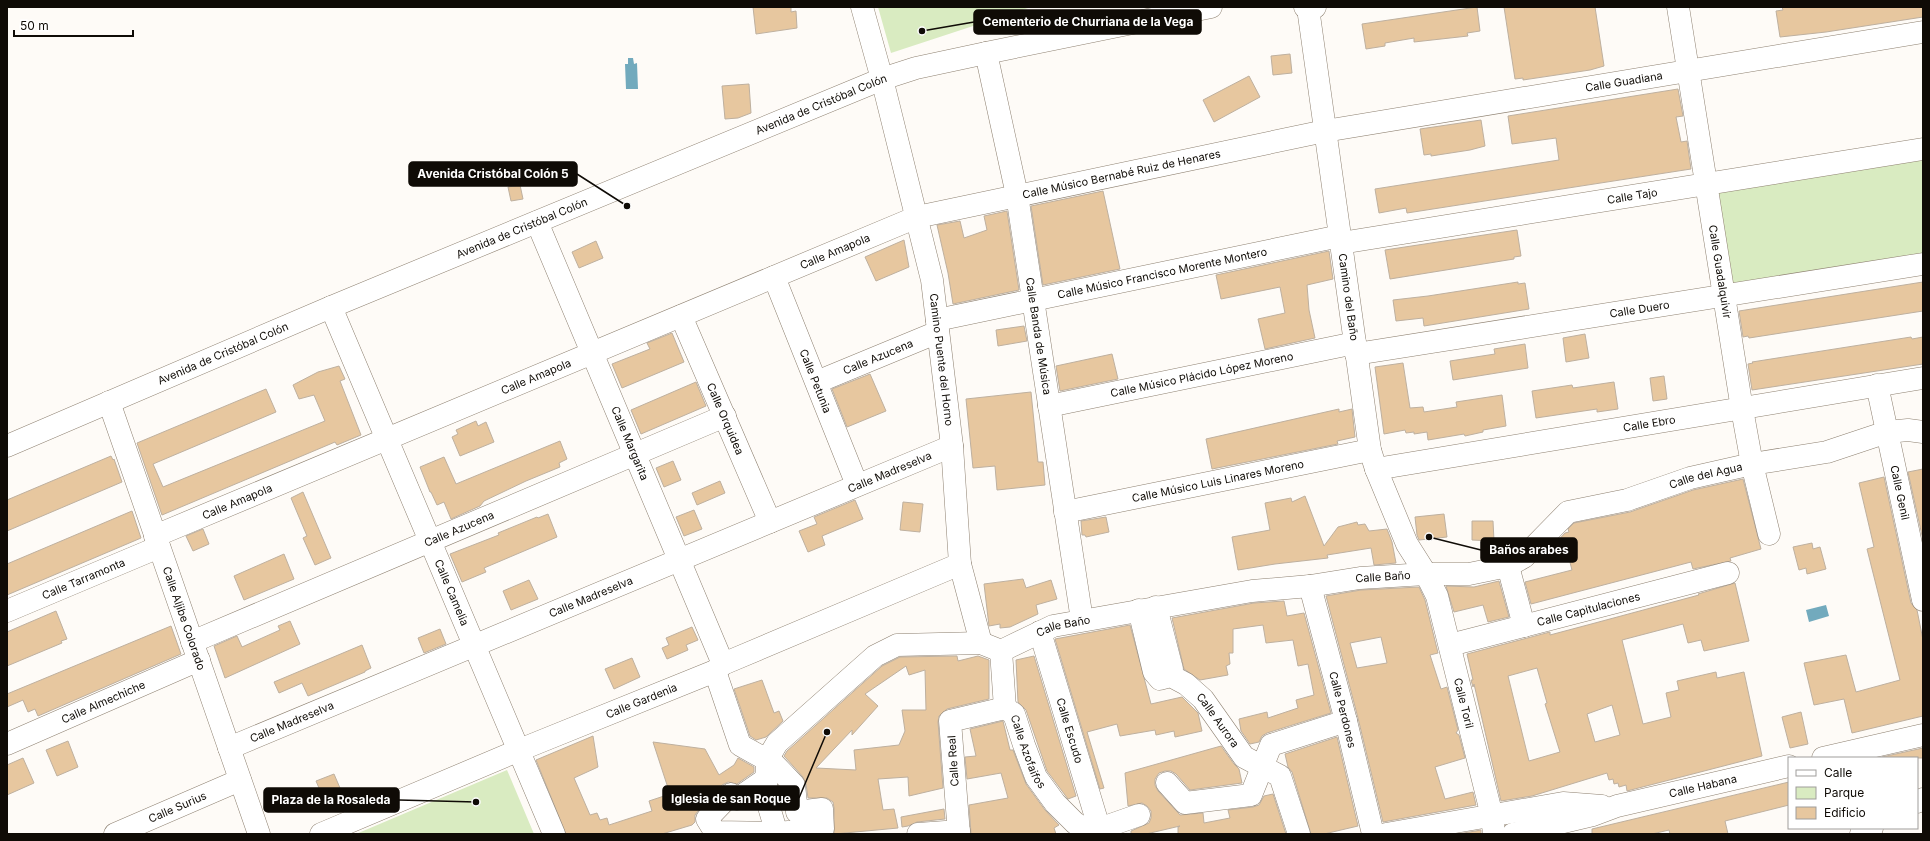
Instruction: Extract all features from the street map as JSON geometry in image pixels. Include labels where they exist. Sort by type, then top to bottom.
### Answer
[{"type":"street","name":"Camino Puente del Horno","points":[[862,7],[882,79],[932,280],[952,446],[960,564],[981,643]]},
{"type":"street","name":"Avenida de Cristóbal Colón","points":[[7,446],[331,307],[882,79],[916,68],[1211,7]]},
{"type":"street","name":"Camino del Baño","points":[[1309,7],[1340,239],[1373,459],[1407,544],[1426,574]]},
{"type":"street","name":"Calle Guadalquivir","points":[[1678,7],[1742,409],[1752,464],[1769,534]]},
{"type":"street","name":"Calle Guadiana","points":[[1325,130],[1688,72],[1923,32]]},
{"type":"street","name":"Calle Banda de Música","points":[[986,53],[1017,195],[1082,620]]},
{"type":"street","name":"Calle Músico Bernabé Ruiz de Henares","points":[[917,217],[1325,130]]},
{"type":"street","name":"Calle Tajo","points":[[1340,239],[1706,184],[1923,148]]},
{"type":"street","name":"Calle Amapola","points":[[157,541],[386,439],[917,217]]},
{"type":"street","name":"Calle Margarita","points":[[537,222],[679,560],[719,667],[740,745],[766,776]]},
{"type":"street","name":"Calle Músico Francisco Morente Montero","points":[[938,326],[1034,300],[1340,239]]},
{"type":"street","name":"Calle Duero","points":[[1356,349],[1724,297],[1923,264]]},
{"type":"street","name":"Calle Petunia","points":[[774,277],[857,485]]},
{"type":"street","name":"Calle Camelia","points":[[331,307],[517,751],[554,834]]},
{"type":"street","name":"Calle Orquidea","points":[[681,316],[770,522]]},
{"type":"street","name":"Calle Azucena","points":[[817,382],[938,326]]},
{"type":"street","name":"Calle Músico Plácido López Moreno","points":[[1049,406],[1356,349]]},
{"type":"street","name":"Calle Ebro","points":[[1373,459],[1742,409],[1923,378]]},
{"type":"street","name":"Calle Genil","points":[[1877,385],[1923,600]]},
{"type":"street","name":"Calle Aljibe Colorado","points":[[109,402],[259,834]]},
{"type":"street","name":"Calle Azucena","points":[[196,651],[429,542],[725,416]]},
{"type":"street","name":"Calle del Agua","points":[[1426,574],[1469,574],[1508,566],[1524,557],[1568,512],[1627,500],[1690,478],[1752,464],[1827,452],[1887,432],[1908,430],[1923,432]]},
{"type":"street","name":"Calle Madreselva","points":[[229,748],[952,446]]},
{"type":"street","name":"Calle Músico Luis Linares Moreno","points":[[1065,512],[1373,459]]},
{"type":"street","name":"Calle Tarramonta","points":[[7,611],[157,541]]},
{"type":"street","name":"Calle Gardenia","points":[[321,834],[960,564]]},
{"type":"street","points":[[1508,566],[1524,626]]},
{"type":"street","name":"Calle Capitulaciones","points":[[1450,645],[1728,573]]},
{"type":"street","name":"Calle Baño","points":[[1001,651],[1053,626],[1082,620],[1252,591],[1310,586],[1360,578],[1426,574]]},
{"type":"street","name":"Calle Toril","points":[[1426,574],[1437,596],[1493,825]]},
{"type":"street","name":"Calle Perdones","points":[[1310,586],[1346,721],[1373,834]]},
{"type":"street","name":"Calle Aurora","points":[[1147,609],[1172,669],[1171,676],[1186,684],[1203,699],[1244,757],[1280,776],[1299,834]]},
{"type":"street","name":"Calle Escudo","points":[[1040,632],[1098,832]]},
{"type":"street","points":[[777,834],[769,807],[766,776],[777,743],[875,656],[897,645],[981,643],[1001,651]]},
{"type":"street","name":"Calle Almechiche","points":[[7,744],[196,651]]},
{"type":"street","name":"Calle Azofaifos","points":[[1001,651],[1005,708],[1014,714],[1036,777],[1054,803],[1075,823],[1098,832]]},
{"type":"street","name":"Calle Real","points":[[959,833],[950,721],[1005,708]]},
{"type":"street","points":[[1167,783],[1185,803],[1251,795],[1271,745],[1346,721]]},
{"type":"street","points":[[1827,757],[1923,735]]},
{"type":"street","points":[[774,764],[794,786],[797,812],[822,809],[824,829],[777,834],[715,832],[707,830],[707,819],[731,794],[737,799],[766,776],[774,764]]},
{"type":"street","name":"Calle Habana","points":[[1513,834],[1593,815],[1617,806],[1788,766]]},
{"type":"street","name":"Calle Surius","points":[[115,834],[240,780]]},
{"type":"street","name":"Calle Habana","points":[[1386,834],[1493,825],[1564,803],[1617,806]]},
{"type":"street","points":[[1098,832],[1140,815]]},
{"type":"street","points":[[918,834],[959,833]]},
{"type":"green space","points":[[878,7],[1031,7],[891,53]]},
{"type":"green space","points":[[1923,156],[1923,255],[1730,286],[1713,189]]},
{"type":"green space","points":[[507,770],[534,834],[356,834]]},
{"type":"water","points":[[628,58],[633,58],[634,64],[637,63],[638,89],[626,89],[625,64],[628,64]]},
{"type":"water","points":[[1826,605],[1829,616],[1809,622],[1806,610]]},
{"type":"building","points":[[753,7],[791,7],[791,12],[796,11],[797,28],[756,34]]},
{"type":"building","points":[[1477,7],[1480,31],[1467,33],[1468,36],[1414,42],[1414,38],[1385,43],[1385,46],[1366,49],[1362,24]]},
{"type":"building","points":[[1504,7],[1595,7],[1604,66],[1590,70],[1523,80],[1523,78],[1515,79]]},
{"type":"building","points":[[1782,7],[1923,7],[1923,17],[1826,32],[1780,37],[1776,11],[1783,10]]},
{"type":"building","points":[[1290,54],[1292,73],[1273,75],[1271,56]]},
{"type":"building","points":[[1249,76],[1260,97],[1214,122],[1203,100]]},
{"type":"building","points":[[749,84],[751,113],[738,118],[725,119],[722,86]]},
{"type":"building","points":[[1678,89],[1683,116],[1676,117],[1681,142],[1687,141],[1691,169],[1407,213],[1406,208],[1379,213],[1375,189],[1559,160],[1556,138],[1512,144],[1508,116]]},
{"type":"building","points":[[1481,120],[1485,146],[1470,150],[1431,156],[1431,154],[1424,155],[1420,129]]},
{"type":"building","points":[[520,185],[523,199],[511,201],[508,187]]},
{"type":"building","points":[[1103,191],[1120,269],[1043,285],[1031,206]]},
{"type":"building","points":[[1007,211],[1019,290],[953,304],[948,273],[937,225],[960,221],[964,238],[987,230],[984,216]]},
{"type":"building","points":[[1517,230],[1521,256],[1514,257],[1514,259],[1390,279],[1385,250]]},
{"type":"building","points":[[904,240],[909,267],[876,281],[865,257]]},
{"type":"building","points":[[596,241],[603,258],[579,268],[572,252]]},
{"type":"building","points":[[1329,251],[1333,279],[1307,285],[1309,310],[1315,338],[1265,349],[1258,319],[1285,313],[1280,287],[1221,299],[1216,275]]},
{"type":"building","points":[[1518,282],[1518,284],[1525,283],[1529,309],[1424,326],[1423,318],[1396,321],[1393,300]]},
{"type":"building","points":[[1923,282],[1923,311],[1749,338],[1748,336],[1743,337],[1739,311]]},
{"type":"building","points":[[1024,326],[1027,341],[998,346],[996,330]]},
{"type":"building","points":[[672,333],[684,362],[622,388],[612,364],[650,349],[647,343]]},
{"type":"building","points":[[1585,334],[1589,358],[1566,362],[1563,338]]},
{"type":"building","points":[[1911,337],[1912,339],[1923,337],[1923,364],[1752,390],[1748,364],[1753,363],[1752,362]]},
{"type":"building","points":[[1525,344],[1528,368],[1453,380],[1450,361],[1495,354],[1494,349]]},
{"type":"building","points":[[1112,354],[1118,379],[1060,391],[1056,366]]},
{"type":"building","points":[[1403,363],[1410,408],[1423,407],[1424,412],[1457,407],[1456,402],[1502,395],[1506,426],[1483,430],[1483,432],[1465,436],[1464,434],[1428,440],[1427,432],[1414,434],[1414,432],[1406,433],[1405,430],[1384,434],[1375,367]]},
{"type":"building","points":[[339,366],[345,379],[340,381],[361,435],[337,445],[335,442],[162,515],[137,443],[266,389],[276,412],[153,464],[163,487],[325,421],[314,395],[299,399],[293,385],[318,372]]},
{"type":"building","points":[[870,374],[886,411],[847,427],[832,389]]},
{"type":"building","points":[[1664,376],[1667,399],[1653,401],[1650,378]]},
{"type":"building","points":[[696,382],[706,406],[641,434],[631,410]]},
{"type":"building","points":[[1614,382],[1618,409],[1597,412],[1597,409],[1536,418],[1532,391],[1572,385],[1573,388]]},
{"type":"building","points":[[1031,392],[1038,462],[1043,462],[1045,485],[997,490],[995,466],[973,468],[966,399]]},
{"type":"building","points":[[1339,409],[1339,412],[1352,409],[1355,437],[1337,441],[1338,444],[1212,469],[1206,439]]},
{"type":"building","points":[[476,421],[478,426],[486,422],[494,442],[460,456],[452,437],[458,434],[456,430]]},
{"type":"building","points":[[560,441],[567,459],[559,463],[560,467],[484,501],[480,506],[451,519],[444,502],[437,505],[420,467],[444,457],[456,484]]},
{"type":"building","points":[[111,456],[113,460],[114,459],[122,482],[7,531],[7,500]]},
{"type":"building","points":[[673,461],[681,480],[664,487],[656,468]]},
{"type":"building","points":[[1923,469],[1923,540],[1908,472]]},
{"type":"building","points":[[1884,477],[1911,603],[1917,610],[1923,640],[1923,716],[1852,733],[1844,699],[1814,705],[1804,663],[1846,655],[1856,692],[1900,680],[1867,549],[1874,547],[1859,483]]},
{"type":"building","points":[[1743,479],[1761,549],[1730,558],[1731,561],[1693,569],[1691,562],[1531,604],[1525,582],[1572,570],[1566,547],[1554,550],[1553,546],[1565,533],[1569,532],[1568,529],[1574,523],[1630,512],[1693,490]]},
{"type":"building","points":[[720,481],[725,493],[697,505],[692,493]]},
{"type":"building","points":[[303,492],[331,558],[315,565],[303,538],[307,536],[291,498]]},
{"type":"building","points":[[1305,496],[1324,546],[1338,527],[1357,522],[1358,525],[1365,524],[1369,531],[1387,529],[1392,542],[1396,563],[1374,565],[1371,548],[1327,555],[1328,558],[1238,570],[1232,537],[1270,530],[1265,503],[1291,498],[1292,502]]},
{"type":"building","points":[[855,500],[863,519],[822,536],[825,545],[808,552],[799,531],[817,524],[814,517]]},
{"type":"building","points":[[903,502],[923,504],[920,532],[900,530]]},
{"type":"building","points":[[694,510],[702,529],[684,536],[676,517]]},
{"type":"building","points":[[132,511],[141,538],[7,595],[7,564]]},
{"type":"building","points":[[548,514],[557,537],[484,568],[486,572],[462,582],[450,554],[499,535],[498,533],[537,517],[538,518]]},
{"type":"building","points":[[1444,514],[1447,537],[1419,540],[1415,517]]},
{"type":"building","points":[[1106,517],[1109,532],[1086,537],[1085,535],[1082,535],[1081,521]]},
{"type":"building","points":[[1472,521],[1493,521],[1494,541],[1472,540]]},
{"type":"building","points":[[203,529],[209,544],[193,551],[186,536]]},
{"type":"building","points":[[1812,543],[1813,549],[1820,547],[1826,569],[1807,574],[1806,568],[1799,570],[1793,547]]},
{"type":"building","points":[[284,554],[294,579],[244,600],[234,576]]},
{"type":"building","points":[[1023,579],[1026,588],[1051,580],[1057,599],[1036,605],[1038,614],[1010,627],[1000,628],[1000,624],[989,626],[984,584]]},
{"type":"building","points":[[529,580],[538,599],[511,610],[503,591]]},
{"type":"building","points":[[1499,581],[1509,617],[1488,622],[1483,605],[1454,612],[1446,586],[1474,587]]},
{"type":"building","points":[[1735,583],[1749,641],[1704,651],[1701,640],[1688,643],[1683,624],[1622,640],[1643,724],[1671,717],[1666,693],[1679,690],[1677,681],[1716,672],[1717,678],[1744,672],[1762,756],[1627,791],[1626,785],[1619,787],[1618,783],[1614,784],[1613,779],[1609,780],[1607,773],[1532,796],[1501,801],[1474,684],[1473,687],[1471,680],[1473,680],[1467,654],[1550,632],[1550,635],[1699,595],[1698,594]],"holes":[[[1537,668],[1547,703],[1545,704],[1560,752],[1529,761],[1508,676]],[[1612,705],[1620,735],[1595,742],[1587,714]]]},
{"type":"building","points":[[1419,587],[1425,600],[1438,653],[1430,655],[1441,689],[1447,687],[1458,730],[1456,733],[1459,735],[1465,758],[1435,767],[1445,799],[1473,792],[1476,805],[1383,822],[1326,596],[1361,590]],"holes":[[[1381,637],[1387,663],[1357,668],[1350,643]]]},
{"type":"building","points":[[1284,601],[1287,616],[1304,613],[1331,713],[1267,733],[1262,736],[1259,742],[1250,744],[1241,731],[1239,719],[1267,712],[1268,718],[1298,708],[1296,700],[1314,695],[1308,664],[1298,666],[1293,640],[1266,643],[1263,625],[1233,629],[1233,653],[1229,653],[1230,664],[1226,666],[1228,675],[1200,680],[1184,669],[1172,618],[1254,603]]},
{"type":"building","points":[[56,611],[67,639],[61,641],[62,643],[7,666],[7,632]]},
{"type":"building","points":[[290,621],[300,644],[225,678],[214,646],[237,636],[242,647],[280,630],[278,626]]},
{"type":"building","points":[[1130,625],[1151,704],[1182,697],[1198,713],[1202,731],[1175,737],[1174,731],[1156,735],[1155,730],[1120,736],[1117,724],[1087,732],[1104,788],[1100,789],[1055,639]]},
{"type":"building","points":[[171,626],[181,654],[38,716],[35,709],[28,712],[23,700],[7,707],[7,694]]},
{"type":"building","points":[[692,627],[698,640],[686,645],[688,650],[667,659],[662,648],[669,645],[666,638]]},
{"type":"building","points":[[440,629],[446,644],[424,653],[418,638]]},
{"type":"building","points":[[362,645],[371,668],[365,672],[308,696],[302,683],[279,693],[274,682]]},
{"type":"building","points":[[957,656],[958,661],[978,656],[989,660],[989,699],[947,709],[939,716],[938,722],[943,788],[909,796],[908,777],[878,779],[883,810],[894,809],[898,828],[834,834],[833,802],[827,798],[808,798],[806,784],[803,777],[784,756],[787,751],[882,666],[900,657]],"holes":[[[906,666],[909,675],[925,670],[926,710],[902,710],[905,731],[899,745],[854,750],[856,770],[816,768],[852,730],[852,735],[878,706],[865,694]]]},
{"type":"building","points":[[1034,656],[1076,796],[1068,799],[1047,771],[1026,710],[1018,702],[1016,660]]},
{"type":"building","points":[[632,658],[640,677],[614,689],[605,669]]},
{"type":"building","points":[[762,680],[774,713],[779,711],[783,721],[766,737],[756,740],[750,736],[734,689]]},
{"type":"building","points":[[1801,712],[1808,744],[1790,748],[1782,717]]},
{"type":"building","points":[[1003,721],[1010,750],[1013,750],[1026,784],[1045,810],[1059,825],[1054,828],[1056,834],[971,834],[969,805],[1008,798],[1001,773],[967,779],[965,757],[976,756],[970,729]]},
{"type":"building","points":[[593,736],[598,767],[574,778],[590,815],[597,813],[600,820],[607,818],[609,825],[652,811],[649,801],[670,794],[653,742],[705,749],[719,775],[734,765],[738,758],[754,767],[754,772],[737,784],[728,782],[722,785],[695,815],[695,822],[692,825],[662,834],[566,834],[536,760]]},
{"type":"building","points":[[1337,737],[1358,826],[1324,834],[1311,834],[1285,754]]},
{"type":"building","points":[[68,741],[78,767],[57,776],[46,750]]},
{"type":"building","points":[[1221,746],[1239,769],[1242,783],[1190,790],[1176,774],[1171,771],[1165,771],[1159,773],[1155,779],[1155,785],[1158,791],[1180,815],[1203,813],[1204,823],[1230,818],[1228,810],[1259,805],[1264,796],[1273,794],[1286,834],[1178,834],[1178,827],[1180,826],[1146,834],[1131,834],[1131,831],[1149,823],[1151,811],[1142,803],[1128,806],[1125,773]]},
{"type":"building","points":[[1923,748],[1923,758],[1882,757]]},
{"type":"building","points":[[23,758],[34,783],[7,795],[7,765]]},
{"type":"building","points":[[334,774],[346,802],[328,809],[316,781]]},
{"type":"building","points":[[1788,782],[1788,805],[1725,821],[1728,834],[1670,834],[1669,830],[1652,834],[1592,834],[1592,829]]},
{"type":"building","points":[[944,809],[945,819],[917,822],[902,827],[901,817]]},
{"type":"building","points":[[1481,830],[1481,834],[1458,834]]},
{"type":"place","name":"Cementerio de Churriana de la Vega","points":[[922,31]]},
{"type":"place","name":"Avenida Cristóbal Colón 5","points":[[627,206]]},
{"type":"place","name":"Baños arabes","points":[[1429,537]]},
{"type":"place","name":"Iglesia de san Roque","points":[[827,732]]},
{"type":"place","name":"Plaza de la Rosaleda","points":[[476,802]]}]
